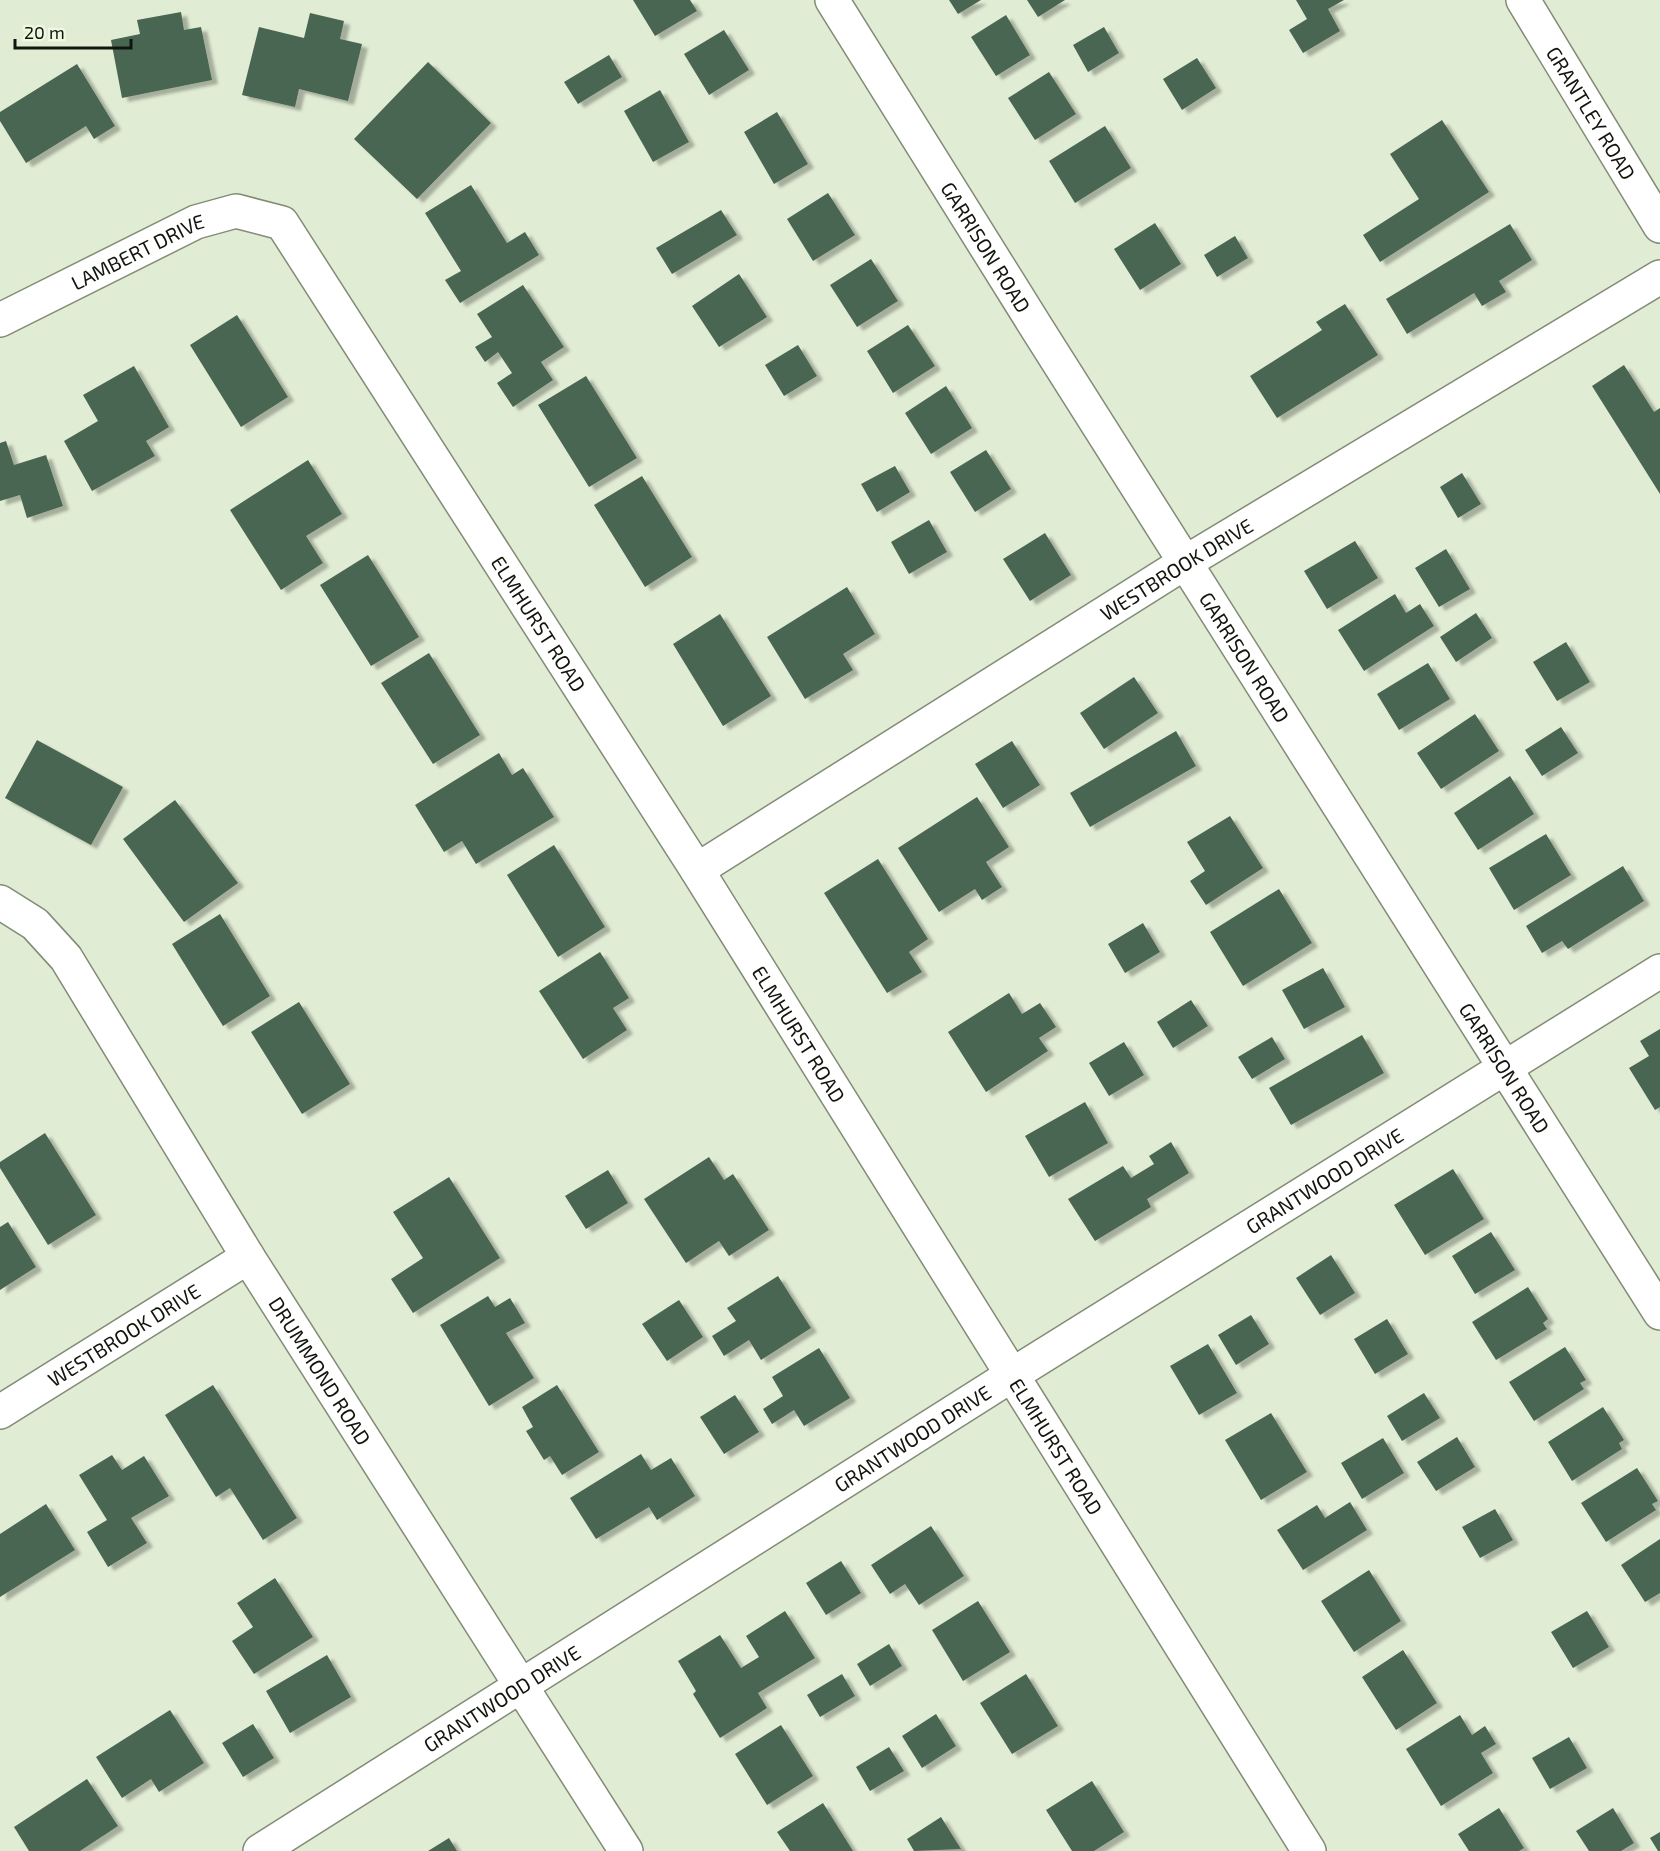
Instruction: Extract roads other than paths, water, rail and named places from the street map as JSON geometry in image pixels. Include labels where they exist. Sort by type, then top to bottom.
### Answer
[{"type":"street","name":"GARRISON ROAD","points":[[832,0],[1660,1313]]},
{"type":"street","name":"GRANTLEY ROAD","points":[[1523,0],[1660,226]]},
{"type":"street","name":"LAMBERT DRIVE","points":[[0,320],[196,222],[236,211],[282,224]]},
{"type":"street","name":"ELMHURST ROAD","points":[[282,224],[697,870],[1309,1851]]},
{"type":"street","name":"WESTBROOK DRIVE","points":[[697,870],[1186,562],[1660,277]]},
{"type":"street","name":"DRUMMOND ROAD","points":[[0,902],[35,924],[66,958],[248,1257],[522,1684],[626,1851]]},
{"type":"street","name":"GRANTWOOD DRIVE","points":[[260,1851],[522,1684],[1660,970]]},
{"type":"street","name":"WESTBROOK DRIVE","points":[[0,1412],[248,1257]]}]
